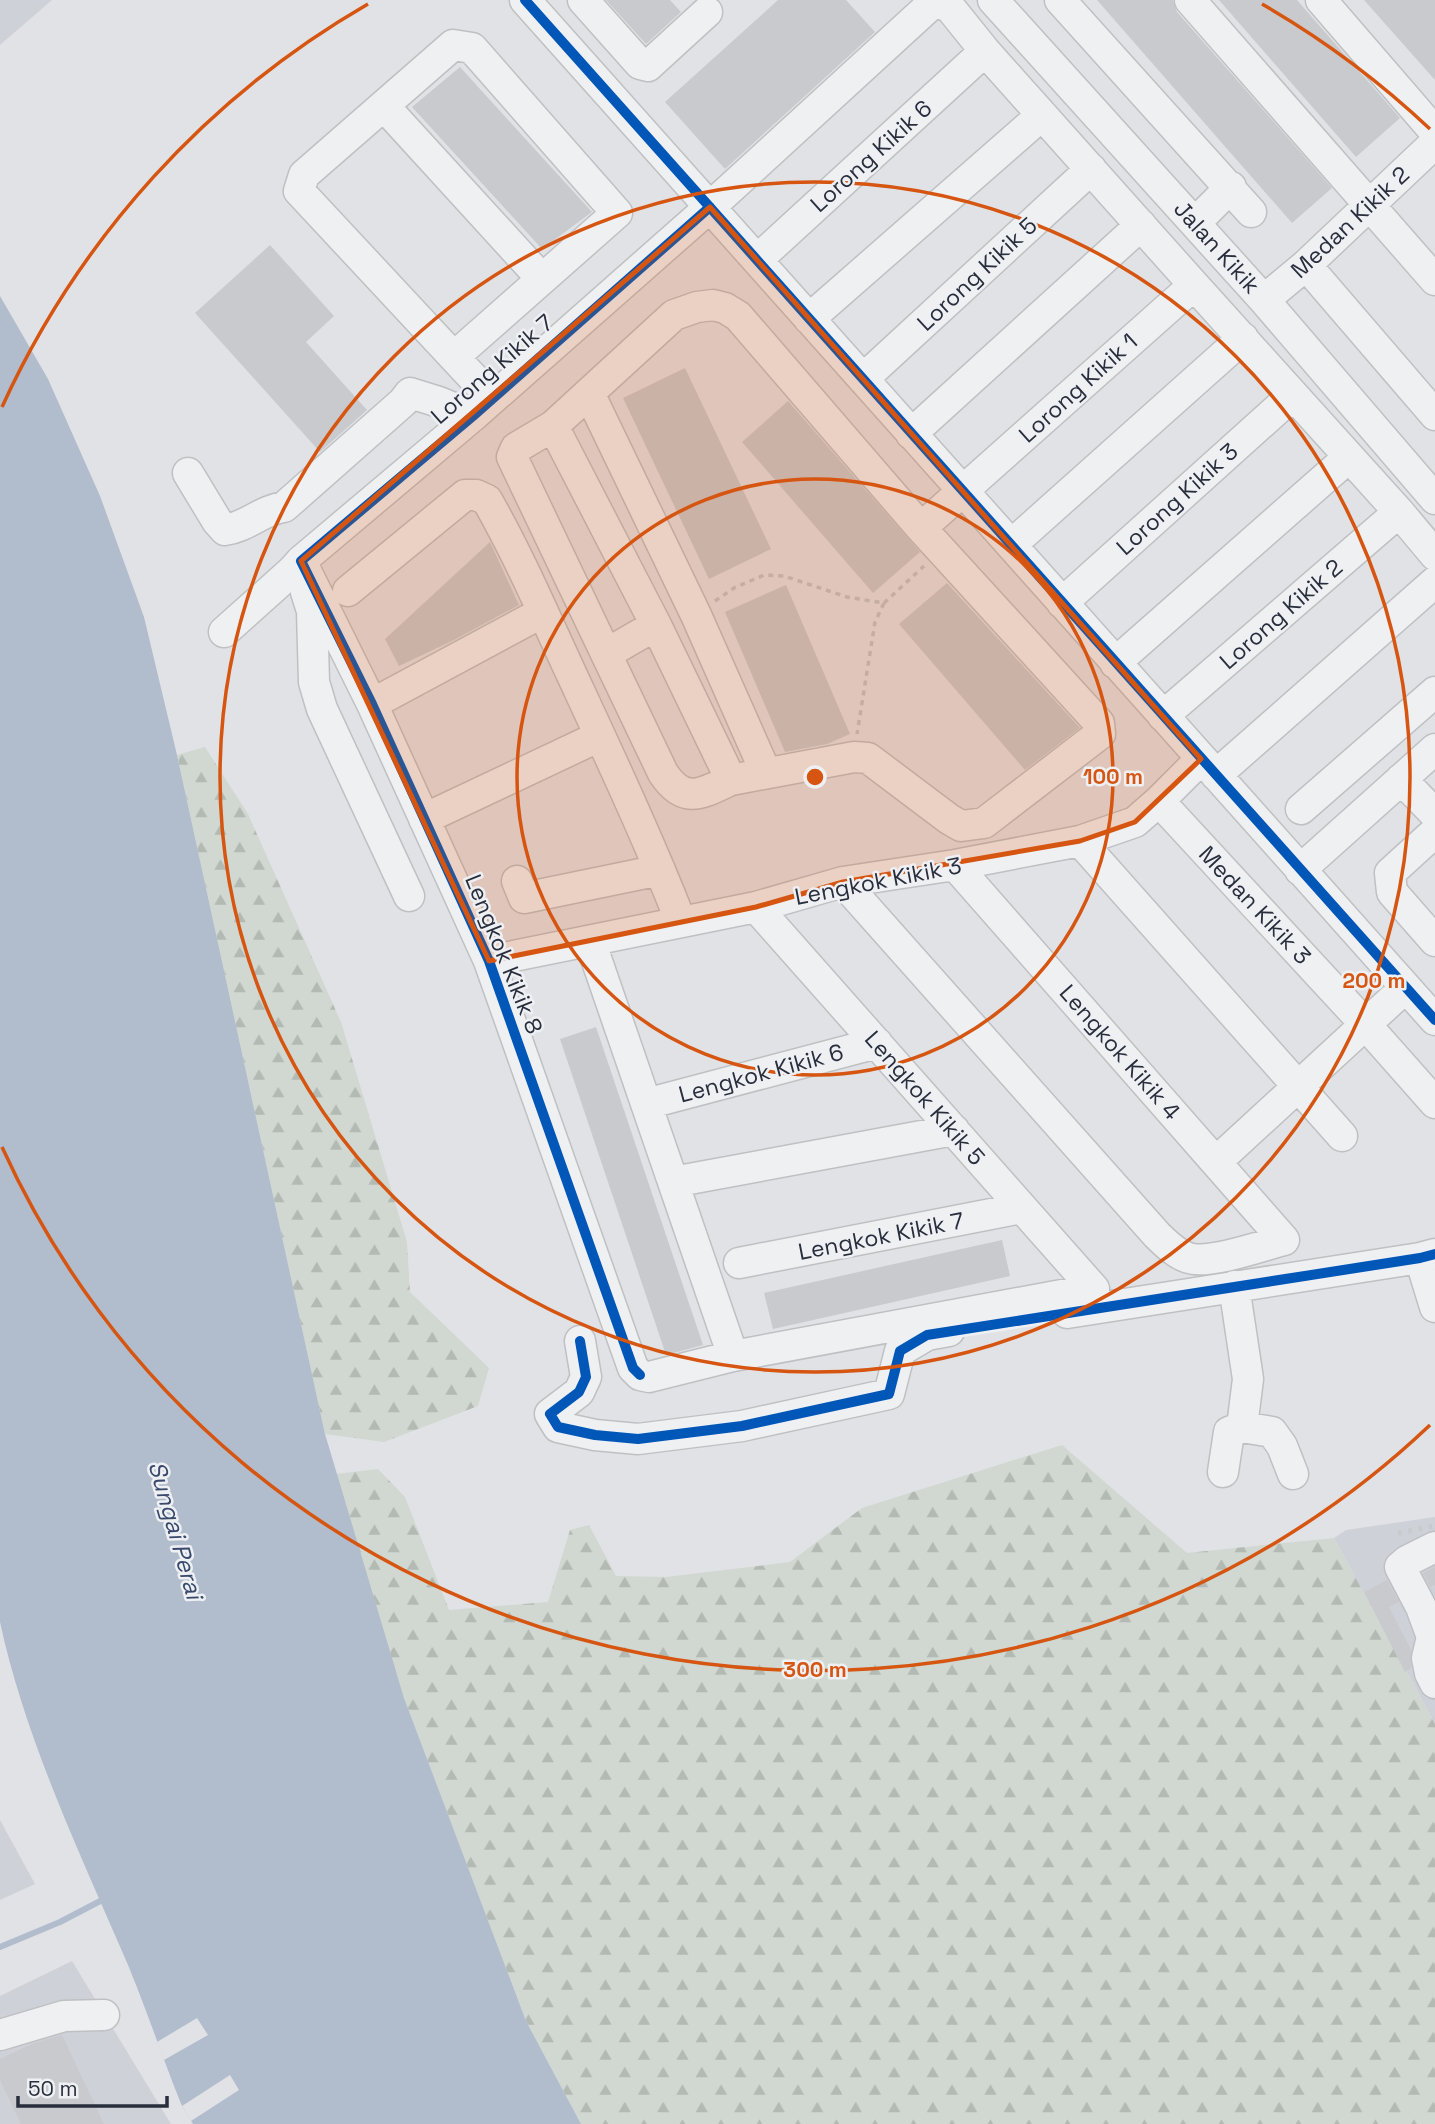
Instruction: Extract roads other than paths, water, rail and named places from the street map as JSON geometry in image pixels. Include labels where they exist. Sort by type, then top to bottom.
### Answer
[{"type":"street","points":[[525,0],[1435,1020]]},
{"type":"street","points":[[583,0],[640,64],[648,66],[708,4]]},
{"type":"street","points":[[938,0],[952,10],[985,51],[1435,555]]},
{"type":"street","name":"Lorong Kikik 7","points":[[224,632],[296,566],[483,407],[710,207],[938,0]]},
{"type":"street","name":"Jalan Kikik","points":[[993,0],[1264,300],[1435,499]]},
{"type":"street","points":[[1060,0],[1251,212]]},
{"type":"street","points":[[1189,0],[1435,280]]},
{"type":"street","points":[[1321,0],[1434,144]]},
{"type":"street","points":[[455,356],[617,213],[472,48],[453,45],[304,175],[299,191],[455,356],[483,407]]},
{"type":"street","name":"Lorong Kikik 6","points":[[757,260],[985,51]]},
{"type":"street","points":[[384,106],[542,279]]},
{"type":"street","points":[[809,319],[1042,115]]},
{"type":"street","name":"Medan Kikik 2","points":[[1264,300],[1306,265],[1434,144]]},
{"type":"street","name":"Lorong Kikik 5","points":[[863,379],[1091,169]]},
{"type":"street","points":[[1195,223],[1231,187]]},
{"type":"street","points":[[911,434],[1140,225]]},
{"type":"street","points":[[1306,265],[1435,415]]},
{"type":"street","name":"Lorong Kikik 1","points":[[921,528],[1194,285]]},
{"type":"street","points":[[713,305],[738,316],[921,528],[1098,723],[1100,734],[984,823],[973,825],[961,826],[949,819],[867,758],[854,757],[765,773],[731,780],[691,794],[680,793],[671,786],[663,773],[512,457],[516,449],[553,426],[589,393],[674,315],[713,305]]},
{"type":"street","points":[[1011,545],[1243,338]]},
{"type":"street","points":[[188,473],[217,521],[225,530],[235,529],[265,512],[284,507],[410,393],[439,402],[483,407]]},
{"type":"street","points":[[589,393],[696,615],[765,773]]},
{"type":"street","name":"Lorong Kikik 3","points":[[1062,603],[1293,395]]},
{"type":"street","points":[[553,426],[659,630],[731,780]]},
{"type":"street","points":[[1115,663],[1349,457]]},
{"type":"street","points":[[348,590],[465,495],[476,495],[487,500],[543,612],[681,922]]},
{"type":"street","name":"Lorong Kikik 2","points":[[1163,716],[1399,512]]},
{"type":"street","points":[[296,566],[312,611],[314,682],[321,709],[409,896]]},
{"type":"street","name":"Lengkok Kikik 8","points":[[296,566],[372,704],[489,961],[633,1368],[640,1375],[649,1377],[733,1356]]},
{"type":"street","name":"Lengkok Kikik 3","points":[[489,961],[757,907],[843,883],[1080,841],[1135,822],[1159,801],[1208,767],[1435,582]]},
{"type":"street","points":[[372,704],[543,612]]},
{"type":"street","points":[[606,654],[696,615]]},
{"type":"street","points":[[1301,809],[1435,692]]},
{"type":"street","points":[[1388,732],[1416,766],[1435,796]]},
{"type":"street","points":[[424,819],[600,736]]},
{"type":"street","points":[[1300,870],[1416,766]]},
{"type":"street","points":[[1416,766],[1435,814]]},
{"type":"street","name":"Medan Kikik 3","points":[[1159,801],[1435,1103]]},
{"type":"street","points":[[1435,832],[1390,873],[1392,892],[1435,942]]},
{"type":"street","points":[[1080,841],[1342,1136]]},
{"type":"street","name":"Lengkok Kikik 4","points":[[843,883],[1147,1225],[1172,1249],[1192,1259],[1226,1256],[1284,1240],[955,865]]},
{"type":"street","points":[[517,881],[524,898],[660,870]]},
{"type":"street","name":"Lengkok Kikik 5","points":[[733,1356],[1094,1289],[757,907]]},
{"type":"street","points":[[590,941],[733,1356]]},
{"type":"street","points":[[1216,1162],[1405,988]]},
{"type":"street","name":"Lengkok Kikik 6","points":[[646,1104],[877,1043]]},
{"type":"street","points":[[673,1182],[954,1130]]},
{"type":"street","name":"Lengkok Kikik 7","points":[[739,1263],[1022,1208]]},
{"type":"street","points":[[580,1341],[586,1377],[579,1392],[550,1413],[558,1427],[595,1435],[638,1439],[742,1426],[889,1394],[900,1351],[927,1335],[1428,1256],[1435,1307]]},
{"type":"street","points":[[1234,1286],[1248,1379],[1242,1427]]},
{"type":"street","points":[[1223,1472],[1229,1432],[1242,1427],[1272,1432],[1282,1446],[1293,1475]]},
{"type":"street","points":[[1435,1547],[1407,1560],[1400,1567],[1433,1636],[1427,1658],[1435,1683]]},
{"type":"street","points":[[0,2035],[64,2016],[104,2015]]},
{"type":"water","name":"Sungai Perai","points":[[0,296],[48,379],[100,496],[144,617],[177,755],[325,1434],[404,1698],[526,2021],[581,2124],[193,2124],[182,2106],[135,1982],[67,1824],[22,1704],[0,1622]]},
{"type":"waterway","points":[[0,1947],[60,1922],[106,1898]]},
{"type":"railway","points":[[1398,1533],[1435,1526]]}]
